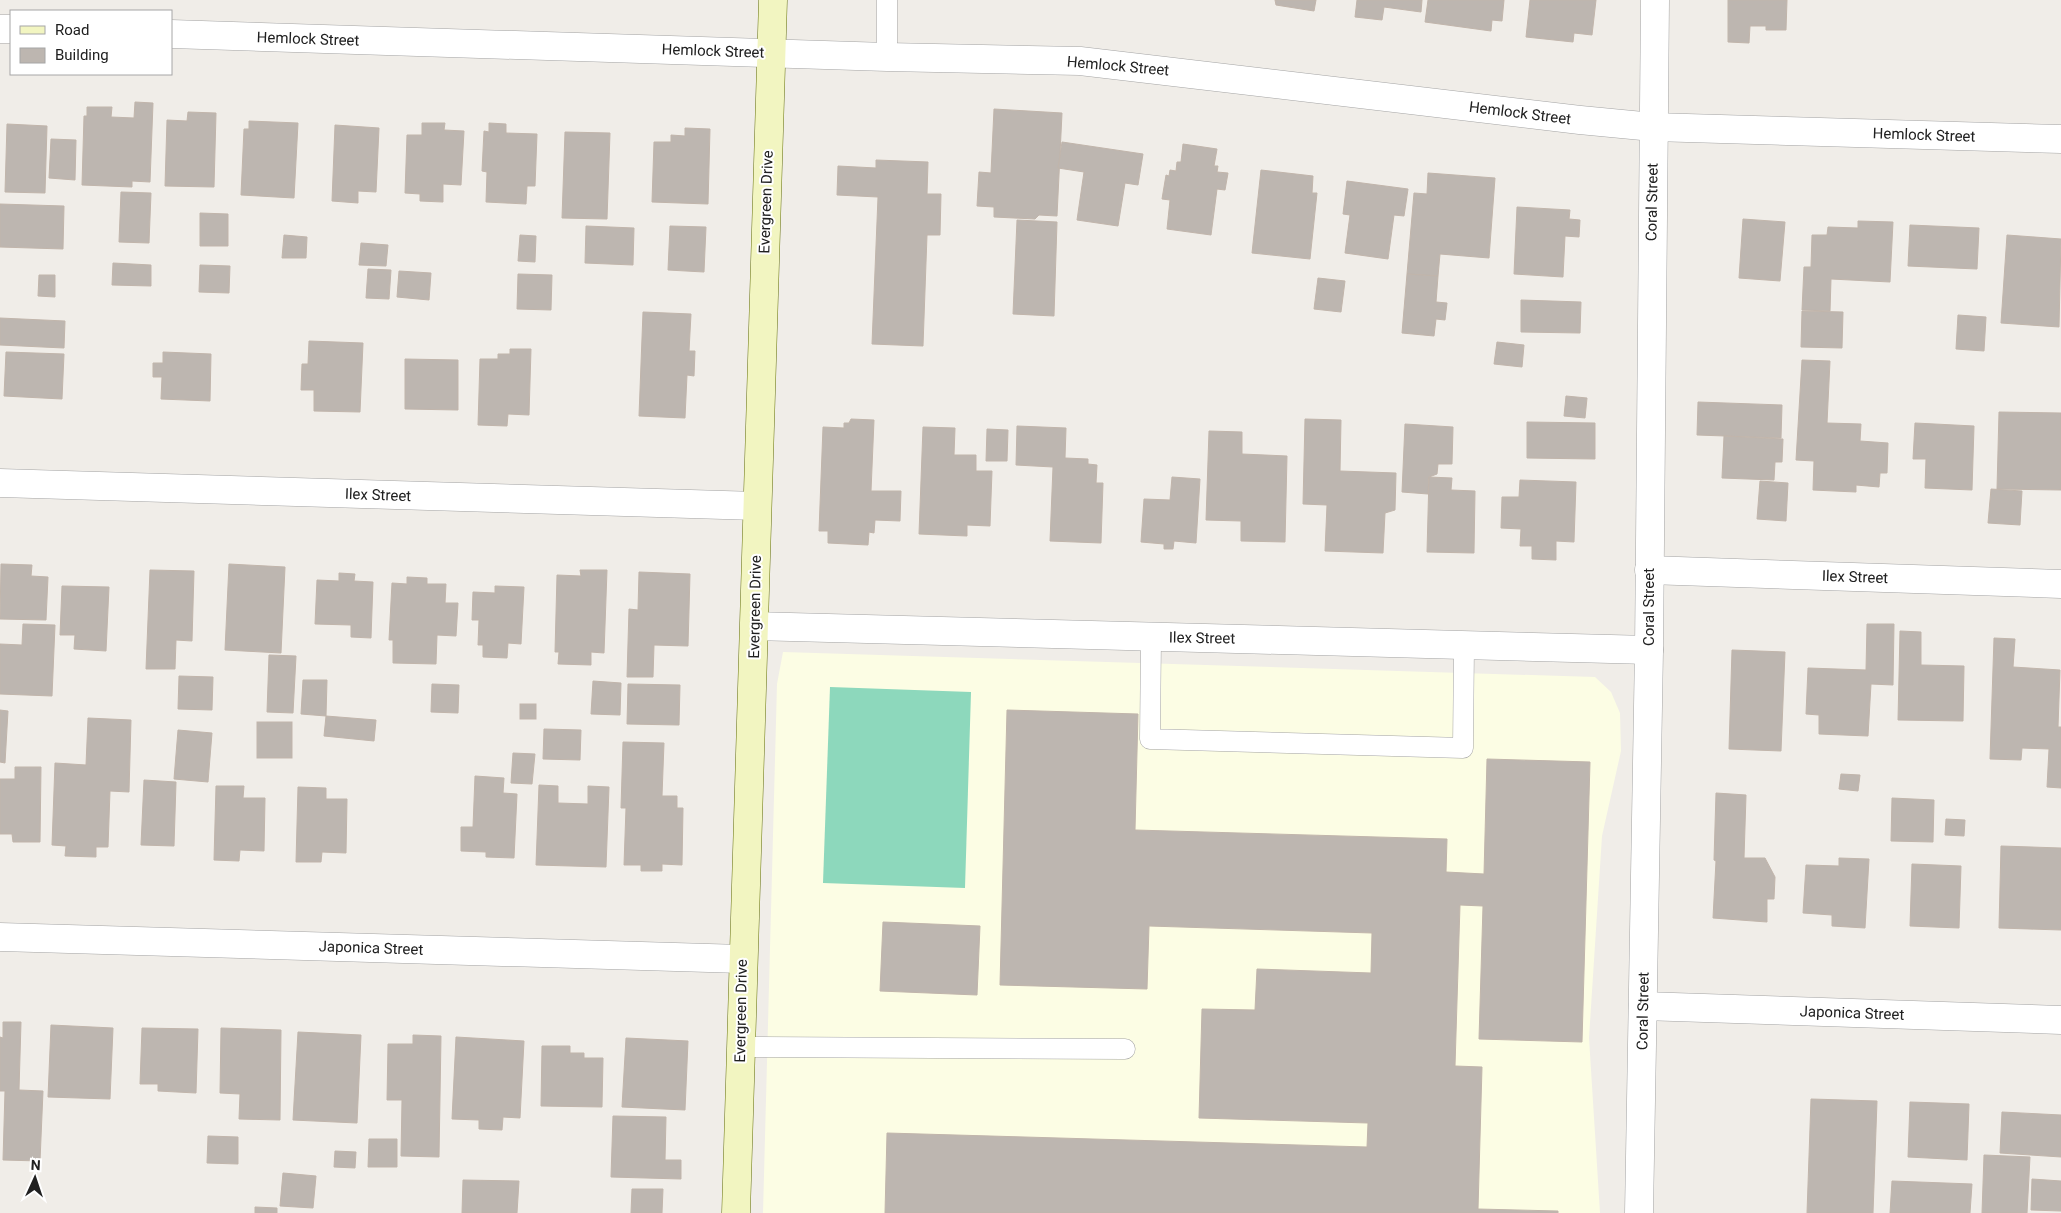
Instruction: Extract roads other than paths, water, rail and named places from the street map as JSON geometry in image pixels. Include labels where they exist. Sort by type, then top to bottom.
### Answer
[{"type":"street","name":"Evergreen Drive","points":[[736,1213],[742,959],[755,626],[773,0]]},
{"type":"street","name":"Coral Street","points":[[1639,1213],[1649,650],[1655,0]]},
{"type":"street","name":"Hemlock Street","points":[[172,34],[886,57],[1080,61],[1653,127],[2061,139]]},
{"type":"street","name":"Ilex Street","points":[[0,484],[757,506]]},
{"type":"street","name":"Ilex Street","points":[[1649,570],[2061,584]]},
{"type":"street","name":"Ilex Street","points":[[755,626],[1649,650]]},
{"type":"street","name":"Japonica Street","points":[[0,937],[742,959]]},
{"type":"street","name":"Japonica Street","points":[[1643,1006],[2061,1020]]},
{"type":"lane","points":[[886,57],[887,0]]},
{"type":"lane","points":[[1151,637],[1150,739],[1443,748],[1463,748],[1464,645]]},
{"type":"lane","points":[[740,1047],[1125,1049]]}]
